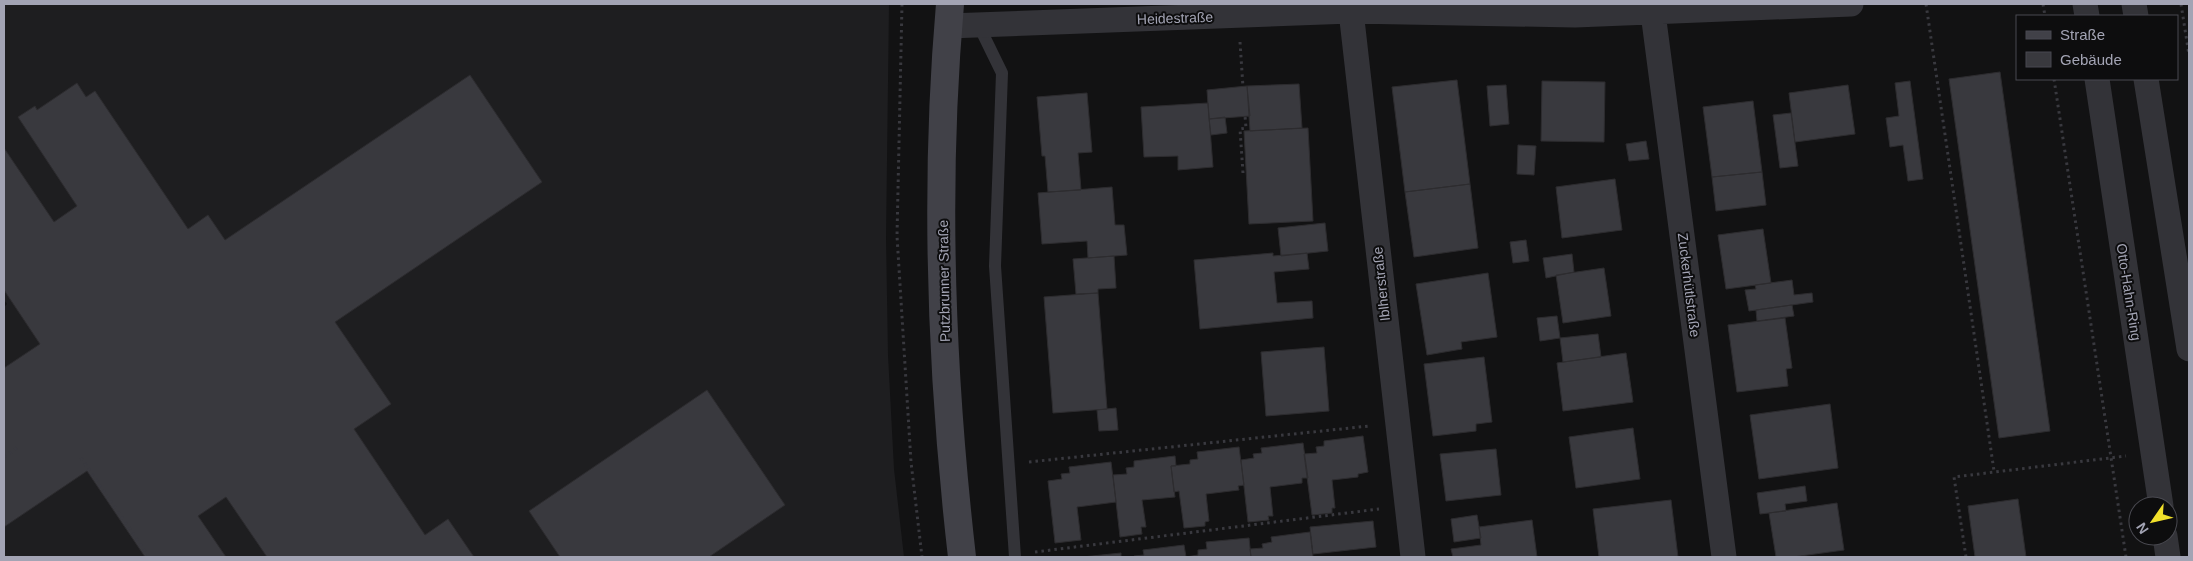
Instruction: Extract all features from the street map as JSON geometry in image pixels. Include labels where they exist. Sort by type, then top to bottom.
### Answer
[{"type":"main road","name":"Putzbrunner Straße","points":[[949,15],[943,127],[942,268],[946,368],[962,557]]},
{"type":"street","name":"Heidestraße","points":[[949,15],[979,26],[1351,11],[1575,15],[1851,4]]},
{"type":"street","name":"Iblherstraße","points":[[1351,11],[1413,557]]},
{"type":"street","name":"Zuckerhütlstraße","points":[[1653,13],[1724,557]]},
{"type":"street","name":"Otto-Hahn-Ring","points":[[2097,80],[2160,496]]},
{"type":"street","points":[[2146,80],[2189,349]]},
{"type":"lane","points":[[979,26],[1002,73],[996,266],[1014,556]]},
{"type":"path","points":[[902,4],[897,236],[911,462],[922,557]]},
{"type":"path","points":[[1926,4],[1994,471]]},
{"type":"path","points":[[2181,4],[2189,55]]},
{"type":"path","points":[[1238,16],[1243,87]]},
{"type":"path","points":[[2054,80],[2109,458],[2126,557]]},
{"type":"path","points":[[1243,173],[1240,129],[1246,128],[1245,116]]},
{"type":"path","points":[[1008,464],[1397,423]]},
{"type":"path","points":[[4,456],[18,447]]},
{"type":"path","points":[[1966,557],[1954,477],[2154,452]]},
{"type":"path","points":[[81,458],[149,557]]},
{"type":"path","points":[[1014,556],[1407,505]]},
{"type":"shaded area","points":[[4,4],[889,4],[886,238],[888,355],[894,469],[904,557],[4,557],[4,307],[7,304],[4,300]]},
{"type":"building","points":[[2000,72],[2050,431],[1999,438],[1949,79]]},
{"type":"building","points":[[470,75],[542,182],[335,322],[391,404],[354,429],[425,535],[448,519],[474,557],[267,557],[226,497],[198,516],[226,557],[145,557],[87,471],[4,527],[4,368],[40,344],[4,290],[4,148],[54,222],[77,206],[18,117],[35,106],[37,110],[77,83],[86,97],[95,91],[188,229],[208,215],[225,240]]},
{"type":"building","points":[[1457,80],[1470,184],[1405,192],[1392,87]]},
{"type":"building","points":[[1542,81],[1605,82],[1604,142],[1541,141]]},
{"type":"building","points":[[1910,81],[1923,179],[1908,181],[1903,145],[1890,147],[1886,118],[1899,116],[1895,83]]},
{"type":"building","points":[[1299,84],[1302,128],[1250,131],[1247,86]]},
{"type":"building","points":[[1506,85],[1509,124],[1490,126],[1487,86]]},
{"type":"building","points":[[1848,85],[1855,134],[1795,142],[1789,93]]},
{"type":"building","points":[[1247,86],[1250,116],[1209,119],[1207,90]]},
{"type":"building","points":[[1087,93],[1092,152],[1078,153],[1081,190],[1048,192],[1045,156],[1042,156],[1037,97]]},
{"type":"building","points":[[1753,101],[1762,172],[1712,177],[1703,107]]},
{"type":"building","points":[[1208,103],[1213,167],[1178,170],[1178,156],[1144,157],[1141,107]]},
{"type":"building","points":[[1791,113],[1798,166],[1780,168],[1773,115]]},
{"type":"building","points":[[1225,117],[1227,133],[1211,135],[1209,119]]},
{"type":"building","points":[[1308,128],[1313,221],[1249,224],[1244,131]]},
{"type":"building","points":[[1646,141],[1649,159],[1629,161],[1626,144]]},
{"type":"building","points":[[1518,145],[1536,146],[1534,175],[1517,174]]},
{"type":"building","points":[[1762,172],[1766,205],[1716,211],[1712,177]]},
{"type":"building","points":[[1615,179],[1622,230],[1562,238],[1556,187]]},
{"type":"building","points":[[1470,184],[1478,248],[1414,257],[1405,192]]},
{"type":"building","points":[[1112,187],[1115,225],[1124,225],[1127,255],[1088,258],[1087,241],[1042,244],[1038,193]]},
{"type":"building","points":[[1325,223],[1328,251],[1281,256],[1278,228]]},
{"type":"building","points":[[1763,229],[1771,283],[1726,289],[1718,235]]},
{"type":"building","points":[[1526,240],[1529,261],[1513,263],[1510,242]]},
{"type":"building","points":[[1273,253],[1273,256],[1307,253],[1309,269],[1274,272],[1277,303],[1312,301],[1313,318],[1200,329],[1194,260]]},
{"type":"building","points":[[1572,254],[1574,272],[1546,278],[1543,258]]},
{"type":"building","points":[[1114,256],[1116,288],[1098,289],[1098,293],[1076,294],[1073,259]]},
{"type":"building","points":[[1604,268],[1611,316],[1563,323],[1556,275]]},
{"type":"building","points":[[1488,273],[1497,337],[1461,342],[1462,349],[1427,355],[1416,284]]},
{"type":"building","points":[[1792,280],[1794,295],[1812,293],[1813,302],[1749,311],[1745,290],[1756,289],[1755,285]]},
{"type":"building","points":[[1098,293],[1107,409],[1053,413],[1044,297]]},
{"type":"building","points":[[1792,305],[1794,316],[1757,321],[1756,310]]},
{"type":"building","points":[[1557,316],[1560,338],[1540,341],[1537,318]]},
{"type":"building","points":[[1785,318],[1792,368],[1786,369],[1788,386],[1737,392],[1728,325]]},
{"type":"building","points":[[1598,334],[1601,357],[1563,362],[1560,338]]},
{"type":"building","points":[[1324,347],[1329,411],[1266,416],[1261,352]]},
{"type":"building","points":[[1626,353],[1633,402],[1563,411],[1557,363]]},
{"type":"building","points":[[1484,357],[1492,422],[1476,424],[1476,431],[1433,436],[1424,364]]},
{"type":"building","points":[[707,390],[785,505],[709,557],[560,557],[529,511]]},
{"type":"building","points":[[1830,404],[1838,468],[1759,479],[1750,415]]},
{"type":"building","points":[[1116,408],[1118,430],[1099,431],[1097,410]]},
{"type":"building","points":[[1633,428],[1640,479],[1576,488],[1569,437]]},
{"type":"building","points":[[1363,436],[1368,472],[1358,474],[1358,477],[1332,480],[1335,508],[1332,508],[1332,513],[1312,515],[1304,454],[1317,453],[1316,447],[1324,446],[1324,441]]},
{"type":"building","points":[[1303,443],[1308,478],[1302,478],[1302,483],[1270,487],[1273,516],[1268,516],[1269,520],[1248,522],[1241,460],[1254,458],[1253,454],[1262,453],[1261,448]]},
{"type":"building","points":[[1239,447],[1244,485],[1238,486],[1239,490],[1206,494],[1209,521],[1205,522],[1205,526],[1184,528],[1179,491],[1174,492],[1171,466],[1190,464],[1190,460],[1198,459],[1197,452]]},
{"type":"building","points":[[1496,449],[1501,495],[1446,501],[1440,454]]},
{"type":"building","points":[[1175,456],[1176,466],[1171,466],[1175,497],[1142,500],[1146,527],[1141,527],[1142,534],[1120,537],[1113,475],[1127,474],[1126,468],[1134,467],[1134,461]]},
{"type":"building","points":[[1111,462],[1116,502],[1077,507],[1081,540],[1055,543],[1048,481],[1062,479],[1061,474],[1070,473],[1069,467]]},
{"type":"building","points":[[1805,486],[1807,501],[1785,504],[1786,511],[1760,514],[1757,493]]},
{"type":"building","points":[[2018,499],[2026,557],[1975,557],[1968,506]]},
{"type":"building","points":[[1671,500],[1678,557],[1599,557],[1593,509]]},
{"type":"building","points":[[1837,503],[1844,550],[1793,557],[1776,557],[1769,513]]},
{"type":"building","points":[[1477,515],[1481,538],[1454,542],[1451,519]]},
{"type":"building","points":[[1532,520],[1537,557],[1453,557],[1451,549],[1481,545],[1479,527]]},
{"type":"building","points":[[1373,521],[1376,547],[1313,554],[1310,527]]},
{"type":"building","points":[[1310,532],[1313,557],[1251,557],[1250,549],[1263,548],[1262,544],[1272,542],[1271,537]]},
{"type":"building","points":[[1249,538],[1251,557],[1186,557],[1198,555],[1198,550],[1207,549],[1206,542]]},
{"type":"building","points":[[1184,545],[1186,557],[1134,557],[1144,555],[1143,550]]},
{"type":"building","points":[[1121,553],[1121,557],[1082,557],[1092,556]]}]
